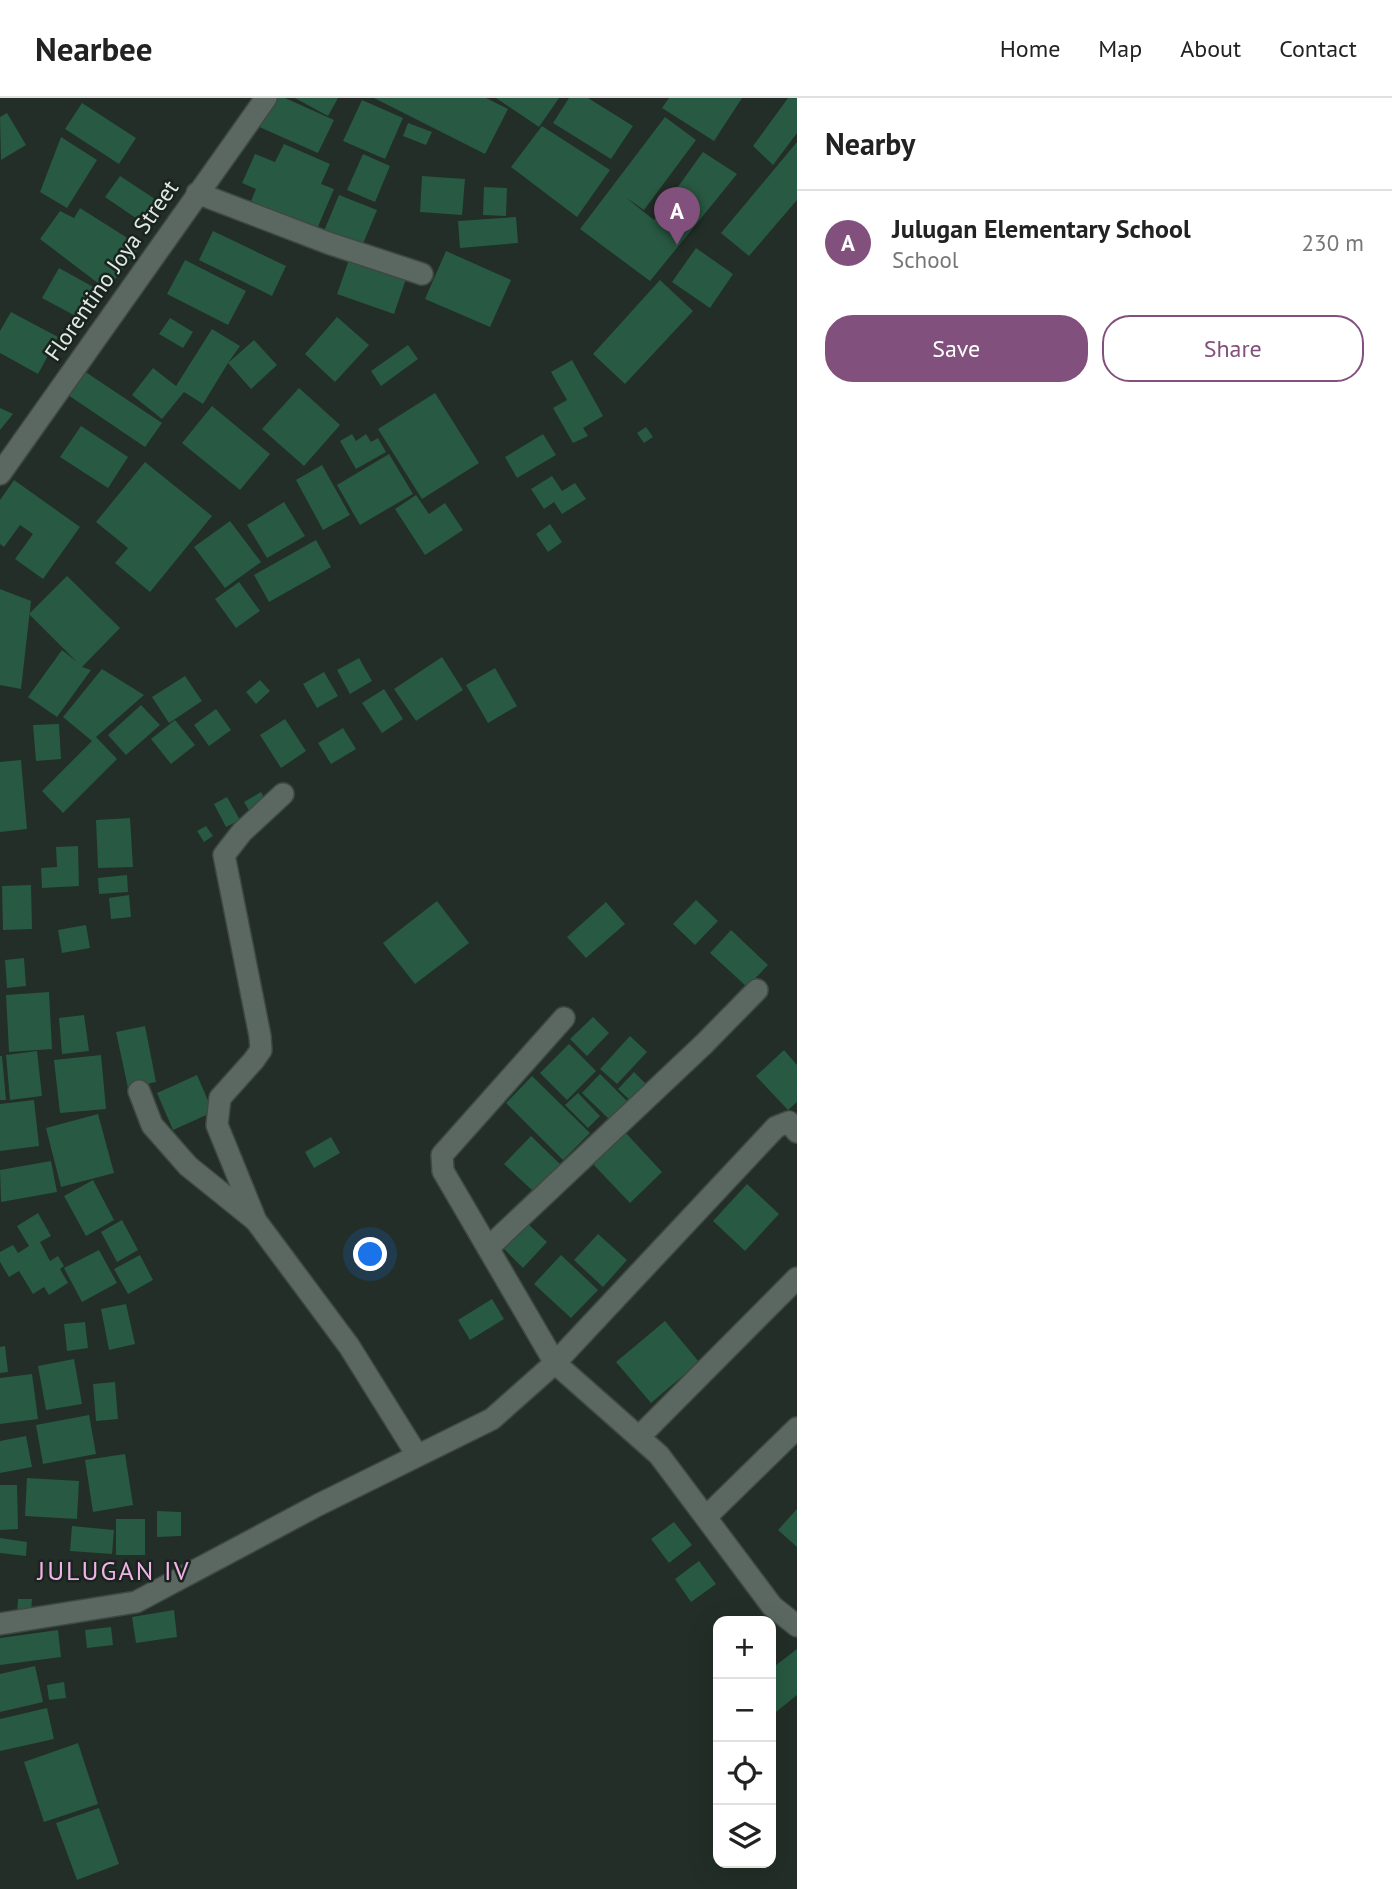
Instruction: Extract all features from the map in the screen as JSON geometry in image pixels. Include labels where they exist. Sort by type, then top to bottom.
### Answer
[{"type":"street","name":"Florentino Joya Street","points":[[0,474],[266,98]]},
{"type":"street","points":[[197,193],[328,243],[422,274]]},
{"type":"street","points":[[283,794],[242,832],[224,855],[261,1049],[220,1098],[217,1125],[257,1222],[349,1346],[417,1455]]},
{"type":"street","points":[[488,1248],[704,1044],[757,990]]},
{"type":"street","points":[[564,1018],[442,1155],[443,1171],[555,1363],[660,1455],[772,1606],[797,1626]]},
{"type":"street","points":[[139,1091],[152,1125],[188,1166],[257,1222]]},
{"type":"street","points":[[0,1624],[136,1602],[318,1505],[492,1419],[555,1363],[776,1127],[789,1122],[797,1132]]},
{"type":"street","points":[[639,1437],[797,1278]]},
{"type":"street","points":[[706,1517],[797,1428]]},
{"type":"building","points":[[269,98],[285,98],[334,120],[318,153],[257,126]]},
{"type":"building","points":[[295,98],[338,98],[328,116]]},
{"type":"building","points":[[374,98],[486,98],[508,109],[485,154]]},
{"type":"building","points":[[496,98],[559,98],[539,127]]},
{"type":"building","points":[[569,98],[588,98],[633,126],[611,159],[553,123]]},
{"type":"building","points":[[669,98],[742,98],[714,141],[662,108]]},
{"type":"building","points":[[788,98],[797,98],[797,133],[773,165],[753,146]]},
{"type":"building","points":[[362,100],[403,118],[385,159],[343,141]]},
{"type":"building","points":[[82,103],[136,138],[119,164],[65,129]]},
{"type":"building","points":[[7,113],[26,145],[1,160],[0,117]]},
{"type":"building","points":[[665,117],[696,140],[644,210],[625,197],[654,220],[703,152],[737,174],[650,281],[580,229]]},
{"type":"building","points":[[408,123],[432,132],[426,145],[403,136]]},
{"type":"building","points":[[542,126],[610,170],[577,217],[511,167]]},
{"type":"building","points":[[61,137],[97,160],[67,208],[40,192]]},
{"type":"building","points":[[797,142],[797,200],[749,256],[721,233]]},
{"type":"building","points":[[284,144],[330,164],[321,184],[334,189],[317,229],[251,201],[256,189],[242,183],[255,154],[275,162]]},
{"type":"building","points":[[363,154],[390,166],[375,202],[347,190]]},
{"type":"building","points":[[120,176],[161,203],[146,225],[105,197]]},
{"type":"building","points":[[422,176],[465,179],[462,215],[420,212]]},
{"type":"building","points":[[484,187],[507,188],[506,216],[483,215]]},
{"type":"building","points":[[339,195],[377,210],[362,246],[324,231]]},
{"type":"building","points":[[80,208],[140,246],[107,290],[40,239],[60,211],[74,218]]},
{"type":"building","points":[[516,217],[518,243],[460,248],[458,221]]},
{"type":"building","points":[[213,231],[286,266],[272,296],[199,260]]},
{"type":"building","points":[[696,248],[733,274],[710,308],[672,282]]},
{"type":"building","points":[[446,251],[511,280],[490,327],[425,299]]},
{"type":"building","points":[[350,257],[407,276],[394,314],[337,294]]},
{"type":"building","points":[[185,260],[246,291],[228,325],[167,294]]},
{"type":"building","points":[[59,268],[97,289],[81,319],[42,298]]},
{"type":"building","points":[[660,280],[693,311],[625,384],[593,354]]},
{"type":"building","points":[[11,312],[58,337],[38,374],[0,353],[0,331]]},
{"type":"building","points":[[337,317],[369,345],[335,382],[305,354]]},
{"type":"building","points":[[170,318],[193,332],[183,348],[159,334]]},
{"type":"building","points":[[212,329],[240,346],[203,404],[184,392],[162,419],[132,395],[153,368],[176,386]]},
{"type":"building","points":[[254,340],[277,365],[251,389],[228,363]]},
{"type":"building","points":[[408,345],[418,359],[381,386],[371,371]]},
{"type":"building","points":[[572,360],[603,416],[583,428],[588,436],[573,443],[553,408],[567,400],[551,372]]},
{"type":"building","points":[[84,371],[162,423],[145,447],[68,395]]},
{"type":"building","points":[[299,388],[340,425],[304,466],[262,429]]},
{"type":"building","points":[[435,393],[479,463],[422,499],[378,429]]},
{"type":"building","points":[[212,406],[270,454],[240,490],[182,443]]},
{"type":"building","points":[[0,408],[13,414],[0,430]]},
{"type":"building","points":[[81,426],[128,457],[108,488],[60,457]]},
{"type":"building","points":[[646,427],[653,437],[644,443],[637,433]]},
{"type":"building","points":[[352,434],[356,441],[366,434],[371,442],[378,438],[386,452],[356,469],[340,441]]},
{"type":"building","points":[[543,434],[556,455],[517,478],[505,457]]},
{"type":"building","points":[[389,454],[413,494],[360,525],[337,485]]},
{"type":"building","points":[[145,462],[212,516],[150,592],[115,563],[128,548],[96,522]]},
{"type":"building","points":[[322,465],[350,515],[323,530],[296,480]]},
{"type":"building","points":[[552,476],[562,491],[575,483],[586,499],[562,514],[554,502],[544,509],[531,489]]},
{"type":"building","points":[[14,480],[80,527],[43,579],[15,559],[33,534],[20,525],[4,547],[0,544],[0,500]]},
{"type":"building","points":[[416,495],[429,514],[445,503],[463,530],[425,555],[395,509]]},
{"type":"building","points":[[284,502],[305,536],[267,558],[247,525]]},
{"type":"building","points":[[230,521],[261,562],[225,588],[194,547]]},
{"type":"building","points":[[550,524],[562,542],[548,552],[536,534]]},
{"type":"building","points":[[316,540],[331,567],[269,602],[254,575]]},
{"type":"building","points":[[67,576],[120,628],[82,667],[91,670],[57,717],[28,697],[62,650],[77,662],[29,614]]},
{"type":"building","points":[[239,582],[260,611],[236,628],[215,599]]},
{"type":"building","points":[[0,589],[31,601],[21,689],[0,685]]},
{"type":"building","points":[[442,657],[463,690],[416,721],[394,689]]},
{"type":"building","points":[[359,658],[372,681],[350,694],[337,670]]},
{"type":"building","points":[[495,668],[517,706],[488,723],[466,685]]},
{"type":"building","points":[[102,669],[144,695],[96,737],[117,759],[63,813],[42,791],[92,741],[63,717]]},
{"type":"building","points":[[324,672],[338,696],[317,708],[303,684]]},
{"type":"building","points":[[185,676],[202,701],[169,723],[152,697]]},
{"type":"building","points":[[260,680],[270,691],[256,704],[246,692]]},
{"type":"building","points":[[384,689],[403,719],[382,733],[362,703]]},
{"type":"building","points":[[141,705],[160,725],[126,755],[108,735]]},
{"type":"building","points":[[216,709],[231,730],[209,746],[194,725]]},
{"type":"building","points":[[285,719],[306,751],[281,768],[260,735]]},
{"type":"building","points":[[175,720],[195,745],[171,764],[151,739]]},
{"type":"building","points":[[59,724],[61,759],[36,761],[33,725]]},
{"type":"building","points":[[343,728],[356,749],[331,764],[318,743]]},
{"type":"building","points":[[21,760],[27,829],[0,832],[0,762]]},
{"type":"building","points":[[261,792],[268,805],[251,814],[244,802]]},
{"type":"building","points":[[227,797],[240,820],[226,827],[214,804]]},
{"type":"building","points":[[130,818],[133,867],[98,868],[96,820]]},
{"type":"building","points":[[206,826],[213,836],[204,842],[197,831]]},
{"type":"building","points":[[78,846],[79,886],[42,888],[41,868],[57,867],[56,847]]},
{"type":"building","points":[[127,875],[128,892],[99,894],[98,878]]},
{"type":"building","points":[[31,885],[32,929],[3,930],[2,886]]},
{"type":"building","points":[[129,895],[131,917],[111,919],[109,898]]},
{"type":"building","points":[[696,900],[718,921],[695,945],[673,924]]},
{"type":"building","points":[[437,901],[469,943],[415,984],[383,943]]},
{"type":"building","points":[[606,902],[625,924],[586,958],[567,937]]},
{"type":"building","points":[[86,925],[90,948],[62,953],[58,930]]},
{"type":"building","points":[[731,930],[768,965],[747,987],[710,953]]},
{"type":"building","points":[[24,958],[26,986],[7,988],[5,960]]},
{"type":"building","points":[[49,992],[52,1049],[9,1052],[6,995]]},
{"type":"building","points":[[84,1015],[89,1051],[62,1054],[59,1018]]},
{"type":"building","points":[[593,1017],[609,1033],[587,1056],[570,1039]]},
{"type":"building","points":[[145,1026],[156,1082],[128,1088],[116,1032]]},
{"type":"building","points":[[630,1036],[647,1052],[617,1084],[600,1069]]},
{"type":"building","points":[[569,1044],[596,1071],[567,1100],[540,1073]]},
{"type":"building","points":[[784,1050],[797,1065],[797,1102],[788,1110],[756,1076]]},
{"type":"building","points":[[37,1051],[42,1096],[10,1100],[6,1055]]},
{"type":"building","points":[[101,1055],[106,1109],[60,1113],[54,1060]]},
{"type":"building","points":[[2,1056],[6,1100],[0,1100]]},
{"type":"building","points":[[634,1072],[650,1088],[634,1104],[618,1089]]},
{"type":"building","points":[[600,1074],[628,1102],[610,1120],[582,1093]]},
{"type":"building","points":[[197,1075],[213,1112],[173,1130],[157,1093]]},
{"type":"building","points":[[532,1076],[590,1133],[563,1160],[506,1103]]},
{"type":"building","points":[[578,1093],[600,1116],[588,1128],[565,1105]]},
{"type":"building","points":[[34,1100],[39,1146],[0,1151],[0,1104]]},
{"type":"building","points":[[98,1114],[114,1173],[61,1187],[46,1128]]},
{"type":"building","points":[[624,1131],[662,1172],[630,1203],[591,1162]]},
{"type":"building","points":[[531,1136],[561,1165],[534,1192],[504,1164]]},
{"type":"building","points":[[331,1137],[340,1153],[314,1168],[305,1152]]},
{"type":"building","points":[[51,1161],[57,1192],[1,1202],[0,1170]]},
{"type":"building","points":[[93,1180],[114,1220],[86,1236],[64,1196]]},
{"type":"building","points":[[747,1184],[779,1214],[745,1251],[713,1221]]},
{"type":"building","points":[[38,1213],[51,1236],[40,1242],[50,1261],[58,1256],[64,1266],[60,1269],[68,1283],[49,1295],[44,1287],[33,1294],[19,1271],[9,1277],[0,1262],[0,1252],[13,1245],[18,1253],[29,1246],[17,1226]]},
{"type":"building","points":[[122,1220],[138,1250],[117,1262],[101,1232]]},
{"type":"building","points":[[528,1224],[547,1242],[523,1268],[504,1249]]},
{"type":"building","points":[[598,1234],[627,1260],[603,1287],[574,1260]]},
{"type":"building","points":[[99,1250],[117,1283],[82,1302],[64,1268]]},
{"type":"building","points":[[140,1255],[153,1280],[128,1294],[114,1269]]},
{"type":"building","points":[[561,1255],[598,1290],[571,1318],[534,1284]]},
{"type":"building","points":[[492,1299],[504,1319],[470,1340],[458,1320]]},
{"type":"building","points":[[126,1304],[135,1344],[109,1350],[101,1309]]},
{"type":"building","points":[[665,1321],[699,1362],[651,1403],[616,1362]]},
{"type":"building","points":[[85,1322],[88,1348],[67,1351],[64,1324]]},
{"type":"building","points":[[5,1346],[8,1372],[0,1373],[0,1347]]},
{"type":"building","points":[[74,1359],[82,1404],[46,1410],[38,1366]]},
{"type":"building","points":[[32,1374],[38,1419],[0,1424],[0,1378]]},
{"type":"building","points":[[115,1382],[118,1419],[96,1421],[93,1384]]},
{"type":"building","points":[[89,1415],[96,1454],[43,1464],[36,1425]]},
{"type":"building","points":[[26,1436],[32,1467],[0,1473],[0,1441]]},
{"type":"building","points":[[125,1454],[133,1505],[93,1512],[85,1460]]},
{"type":"building","points":[[27,1478],[79,1481],[77,1519],[25,1516]]},
{"type":"building","points":[[0,1485],[17,1485],[18,1529],[0,1530]]},
{"type":"building","points":[[797,1509],[797,1547],[778,1530]]},
{"type":"building","points":[[157,1511],[181,1512],[181,1536],[157,1537]]},
{"type":"building","points":[[116,1519],[145,1519],[145,1555],[116,1555]]},
{"type":"building","points":[[674,1522],[692,1545],[669,1563],[651,1539]]},
{"type":"building","points":[[72,1526],[114,1530],[112,1554],[70,1551]]},
{"type":"building","points":[[0,1538],[27,1542],[26,1556],[0,1553]]},
{"type":"building","points":[[699,1561],[716,1584],[691,1602],[675,1579]]},
{"type":"building","points":[[18,1599],[32,1599],[31,1614],[17,1614]]},
{"type":"building","points":[[174,1610],[177,1637],[136,1643],[132,1617]]},
{"type":"building","points":[[111,1627],[113,1645],[87,1648],[85,1630]]},
{"type":"building","points":[[58,1630],[61,1657],[0,1665],[0,1638]]},
{"type":"building","points":[[797,1649],[797,1695],[776,1712],[776,1679],[776,1665]]},
{"type":"building","points":[[35,1666],[43,1702],[0,1712],[0,1674]]},
{"type":"building","points":[[64,1682],[66,1698],[49,1700],[47,1685]]},
{"type":"building","points":[[47,1708],[54,1739],[0,1751],[0,1719]]},
{"type":"building","points":[[78,1743],[98,1804],[44,1822],[24,1762]]},
{"type":"building","points":[[99,1808],[119,1864],[77,1880],[56,1823]]},
{"type":"place","name":"Julugan Elementary School","points":[[677,245]]},
{"type":"district","name":"JULUGAN IV","points":[[114,1570]]}]
